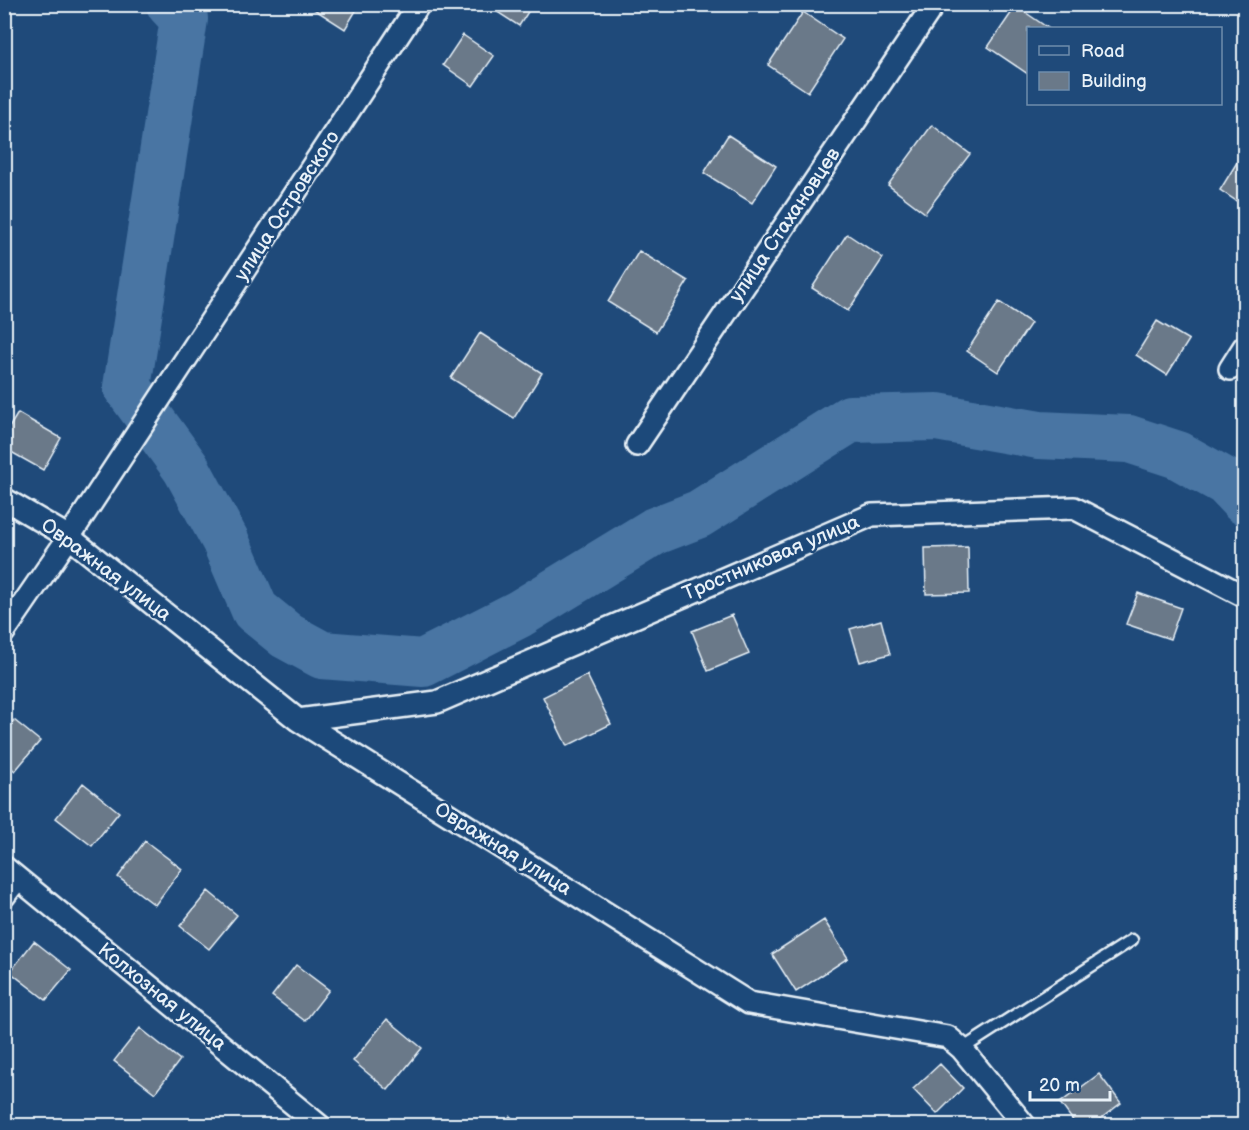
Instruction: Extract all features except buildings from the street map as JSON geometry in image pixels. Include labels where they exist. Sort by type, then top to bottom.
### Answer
[{"type":"street","name":"улица Островского","points":[[69,537],[418,4]]},
{"type":"street","name":"улица Стахановцев","points":[[637,445],[934,4]]},
{"type":"street","points":[[1230,369],[1245,347]]},
{"type":"street","name":"Овражная улица","points":[[4,499],[69,537],[298,720],[749,1003],[948,1037],[962,1049],[1025,1125]]},
{"type":"street","name":"Тростниковая улица","points":[[298,720],[437,702],[872,514],[1074,508],[1245,596]]},
{"type":"street","points":[[4,632],[69,537]]},
{"type":"street","points":[[4,896],[11,873]]},
{"type":"street","name":"Колхозная улица","points":[[11,873],[320,1125]]},
{"type":"lane","points":[[962,1049],[1132,940]]},
{"type":"waterway","points":[[170,4],[184,19],[127,387],[186,468],[225,540],[255,610],[287,636],[322,655],[423,663],[519,614],[655,531],[699,514],[850,419],[937,417],[1039,435],[1129,439],[1178,455],[1226,482],[1244,501]]}]
